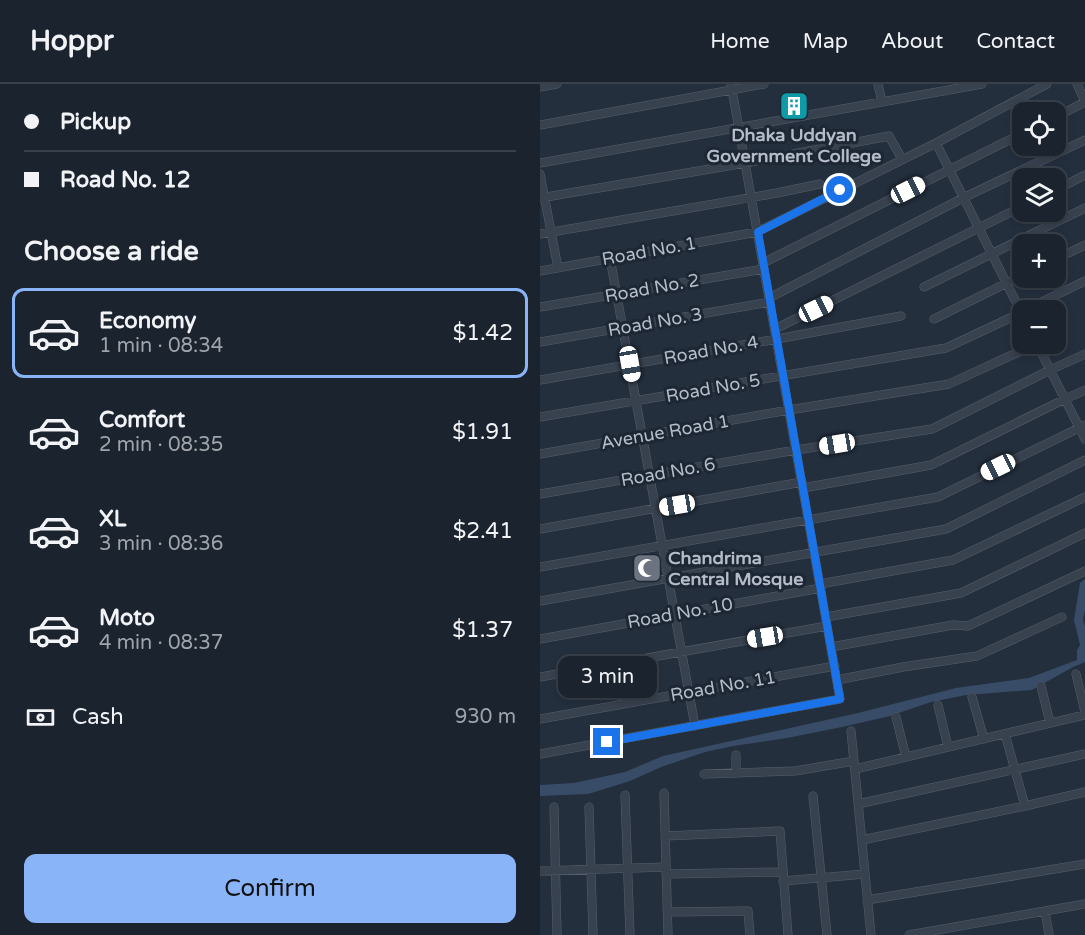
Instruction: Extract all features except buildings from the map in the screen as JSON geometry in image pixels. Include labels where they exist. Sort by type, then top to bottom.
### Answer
[{"type":"street","points":[[540,87],[557,84]]},
{"type":"street","points":[[540,125],[732,87],[764,84]]},
{"type":"street","points":[[879,84],[882,102]]},
{"type":"street","points":[[540,163],[982,84]]},
{"type":"street","name":"Road No. 1","points":[[540,271],[758,232],[936,143],[1047,84]]},
{"type":"street","points":[[1066,112],[1085,102],[1077,84]]},
{"type":"street","points":[[540,754],[840,699],[732,87]]},
{"type":"street","points":[[542,197],[889,136],[902,159]]},
{"type":"street","name":"Road No. 2","points":[[540,308],[763,266],[1012,138]]},
{"type":"street","name":"Road No. 3","points":[[540,342],[770,300],[963,198],[1085,140]]},
{"type":"street","points":[[936,143],[1016,300]]},
{"type":"street","points":[[540,174],[542,197],[558,268]]},
{"type":"street","points":[[1066,185],[1085,175]]},
{"type":"street","points":[[540,234],[820,184]]},
{"type":"street","points":[[924,287],[1085,208]]},
{"type":"street","points":[[775,329],[1012,212]]},
{"type":"street","points":[[1066,254],[1085,245]]},
{"type":"street","points":[[610,258],[695,726]]},
{"type":"street","points":[[934,319],[1012,280]]},
{"type":"street","name":"Road No. 5","points":[[1048,300],[1085,281]]},
{"type":"street","name":"Road No. 4","points":[[540,380],[901,315]]},
{"type":"street","name":"Road No. 5","points":[[540,417],[946,348],[1012,318]]},
{"type":"street","name":"Avenue Road 1","points":[[540,454],[949,384],[1014,354]]},
{"type":"street","points":[[1041,354],[1082,426],[1085,439]]},
{"type":"street","name":"Road No. 6","points":[[540,494],[932,429],[1085,354]]},
{"type":"street","points":[[540,529],[656,508],[930,465],[1085,390]]},
{"type":"street","points":[[540,567],[938,496],[1082,426]]},
{"type":"street","points":[[540,601],[946,529],[1085,460]]},
{"type":"street","name":"Road No. 10","points":[[540,639],[953,560],[1085,497]]},
{"type":"street","points":[[826,617],[960,593],[1085,533]]},
{"type":"street","points":[[831,647],[953,625],[968,626],[1085,571]]},
{"type":"street","points":[[837,680],[977,656],[1062,617]]},
{"type":"street","points":[[540,677],[827,626]]},
{"type":"street","name":"Road No. 11","points":[[540,719],[835,666]]},
{"type":"street","points":[[704,774],[795,771],[906,757],[1085,714],[1076,674]]},
{"type":"street","points":[[1041,686],[1050,723]]},
{"type":"street","points":[[972,697],[984,739]]},
{"type":"street","points":[[938,705],[948,747]]},
{"type":"street","points":[[896,717],[906,757]]},
{"type":"street","points":[[852,731],[871,935]]},
{"type":"street","points":[[1005,734],[1025,806]]},
{"type":"street","points":[[858,804],[1085,754]]},
{"type":"street","points":[[736,755],[736,772]]},
{"type":"street","points":[[862,840],[1085,792]]},
{"type":"street","points":[[664,793],[668,935]]},
{"type":"street","points":[[626,795],[630,935]]},
{"type":"street","points":[[813,796],[827,935]]},
{"type":"street","points":[[554,807],[557,935]]},
{"type":"street","points":[[589,807],[593,935]]},
{"type":"street","points":[[665,836],[780,831],[788,935]]},
{"type":"street","points":[[867,900],[1085,864]]},
{"type":"street","points":[[540,871],[628,868],[666,871],[783,872]]},
{"type":"street","points":[[783,881],[865,874]]},
{"type":"street","points":[[909,935],[1085,904]]},
{"type":"street","points":[[668,912],[748,911],[750,935]]},
{"type":"street","points":[[1045,911],[1049,935]]},
{"type":"water","points":[[1085,579],[1083,619],[1085,662],[1032,690],[966,695],[931,702],[890,716],[842,727],[705,752],[661,767],[630,781],[588,794],[540,796],[540,785],[574,783],[625,772],[663,756],[858,713],[956,688],[1029,678],[1077,660],[1077,650],[1080,645],[1074,620],[1080,583]]},
{"type":"place","name":"Dhaka Uddyan Government College","points":[[794,106]]},
{"type":"place","name":"Chandrima Central Mosque","points":[[647,568]]},
{"type":"route","points":[[607,742],[840,699],[758,232],[840,190]]}]
